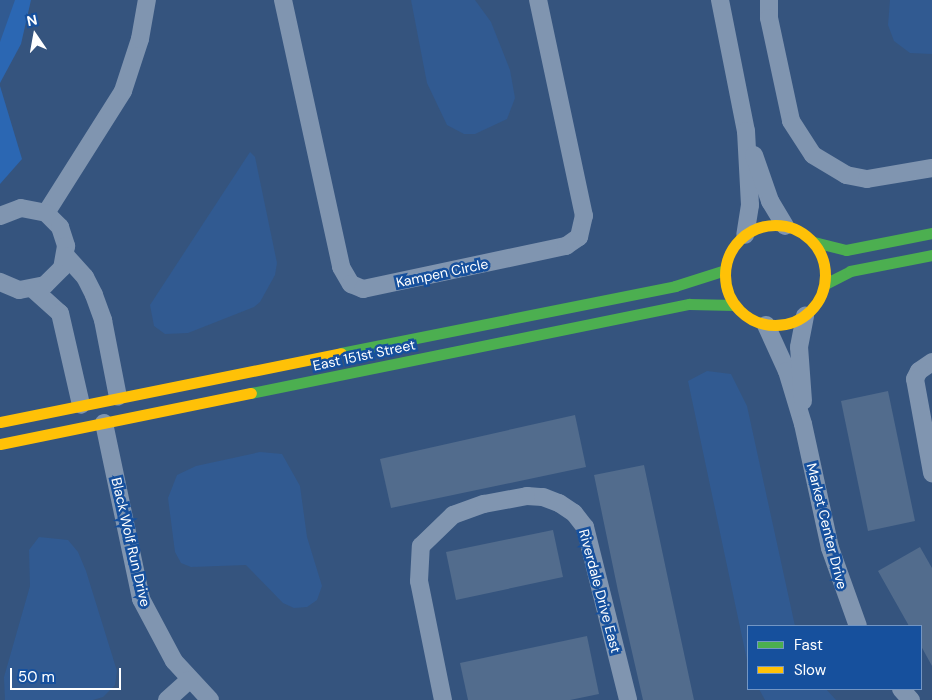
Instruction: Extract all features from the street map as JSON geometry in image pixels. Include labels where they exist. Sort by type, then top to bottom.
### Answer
[{"type":"street","points":[[46,213],[123,91],[140,39],[147,0]]},
{"type":"street","name":"Kampen Circle","points":[[283,0],[341,267],[347,279],[363,289],[566,246],[583,231],[584,216],[538,0]]},
{"type":"street","points":[[720,0],[746,131],[770,201],[785,226]]},
{"type":"street","points":[[769,0],[769,18],[791,122],[813,155],[846,175],[867,179],[932,168]]},
{"type":"street","points":[[745,235],[750,205],[746,131]]},
{"type":"street","points":[[0,216],[21,208],[46,213],[60,227],[66,256],[84,277],[94,295],[103,320],[118,398]]},
{"type":"street","points":[[764,226],[785,226],[806,235],[814,242],[824,262],[825,284],[818,302],[805,316],[786,324],[766,325],[744,314],[735,305],[728,294],[725,270],[735,244],[745,235],[764,226]]},
{"type":"street","points":[[814,242],[846,250],[932,233]]},
{"type":"street","points":[[825,284],[850,271],[932,255]]},
{"type":"street","points":[[2,287],[33,290],[55,278],[66,256]]},
{"type":"street","name":"East 151st Street","points":[[0,422],[675,286],[725,270]]},
{"type":"street","points":[[33,290],[60,313],[81,405]]},
{"type":"street","name":"East 151st Street","points":[[0,444],[689,304],[735,305]]},
{"type":"street","name":"Market Center Drive","points":[[803,424],[799,347],[805,316]]},
{"type":"street","name":"Market Center Drive","points":[[766,325],[787,371],[803,424],[830,548],[858,625]]},
{"type":"street","points":[[932,362],[919,371],[915,379],[932,473]]},
{"type":"street","name":"Black Wolf Run Drive","points":[[104,423],[141,599],[161,642],[189,680],[210,700]]},
{"type":"street","name":"Riverdale Drive East","points":[[443,700],[419,582],[421,546],[453,515],[484,504],[527,496],[543,496],[560,503],[574,513],[585,527],[628,700]]},
{"type":"street","points":[[167,700],[189,680]]},
{"type":"street","points":[[903,690],[911,700]]},
{"type":"shaded area","points":[[0,0],[31,0],[21,44],[0,83]]},
{"type":"shaded area","points":[[0,0],[15,0],[0,42]]},
{"type":"shaded area","points":[[411,0],[475,0],[491,22],[510,70],[515,98],[507,119],[475,134],[464,134],[447,125],[427,83]]},
{"type":"shaded area","points":[[890,0],[932,0],[932,54],[910,53],[894,41],[888,25]]},
{"type":"shaded area","points":[[0,86],[22,159],[0,184]]},
{"type":"shaded area","points":[[250,152],[255,157],[277,263],[275,275],[260,302],[254,307],[188,333],[165,334],[154,326],[150,305]]},
{"type":"shaded area","points":[[707,371],[731,374],[747,406],[795,625],[747,625],[747,660],[688,381]]},
{"type":"shaded area","points":[[260,452],[282,454],[300,486],[307,537],[322,586],[317,600],[307,607],[294,608],[283,603],[246,565],[191,567],[181,563],[175,552],[168,498],[177,475],[196,466]]},
{"type":"shaded area","points":[[39,537],[68,540],[78,552],[86,571],[117,671],[115,685],[103,697],[93,700],[5,700],[4,677],[30,586],[29,550]]},
{"type":"shaded area","points":[[760,690],[827,690],[836,700],[765,700]]},
{"type":"building","points":[[888,391],[915,521],[868,531],[841,401]]},
{"type":"building","points":[[575,415],[586,467],[391,508],[380,459]]},
{"type":"building","points":[[644,465],[694,700],[643,700],[618,591],[594,475]]},
{"type":"building","points":[[553,530],[563,577],[456,600],[446,552]]},
{"type":"building","points":[[920,547],[932,568],[932,666],[922,648],[922,625],[908,625],[878,571]]},
{"type":"building","points":[[587,636],[599,694],[570,700],[468,700],[460,663]]},
{"type":"traffic: fast","points":[[814,242],[846,250],[932,233]]},
{"type":"traffic: fast","points":[[825,284],[850,271],[932,255]]},
{"type":"traffic: fast","points":[[341,353],[675,286],[725,270]]},
{"type":"traffic: fast","points":[[251,393],[689,304],[735,305]]},
{"type":"traffic: slow","points":[[775,225],[785,226],[803,233],[817,247],[824,265],[825,275],[824,285],[817,303],[803,317],[785,324],[775,325],[765,324],[747,317],[733,303],[726,285],[725,275],[726,265],[733,247],[747,233],[765,226],[775,225]]},
{"type":"traffic: slow","points":[[0,422],[341,353]]},
{"type":"traffic: slow","points":[[0,444],[251,393]]}]
